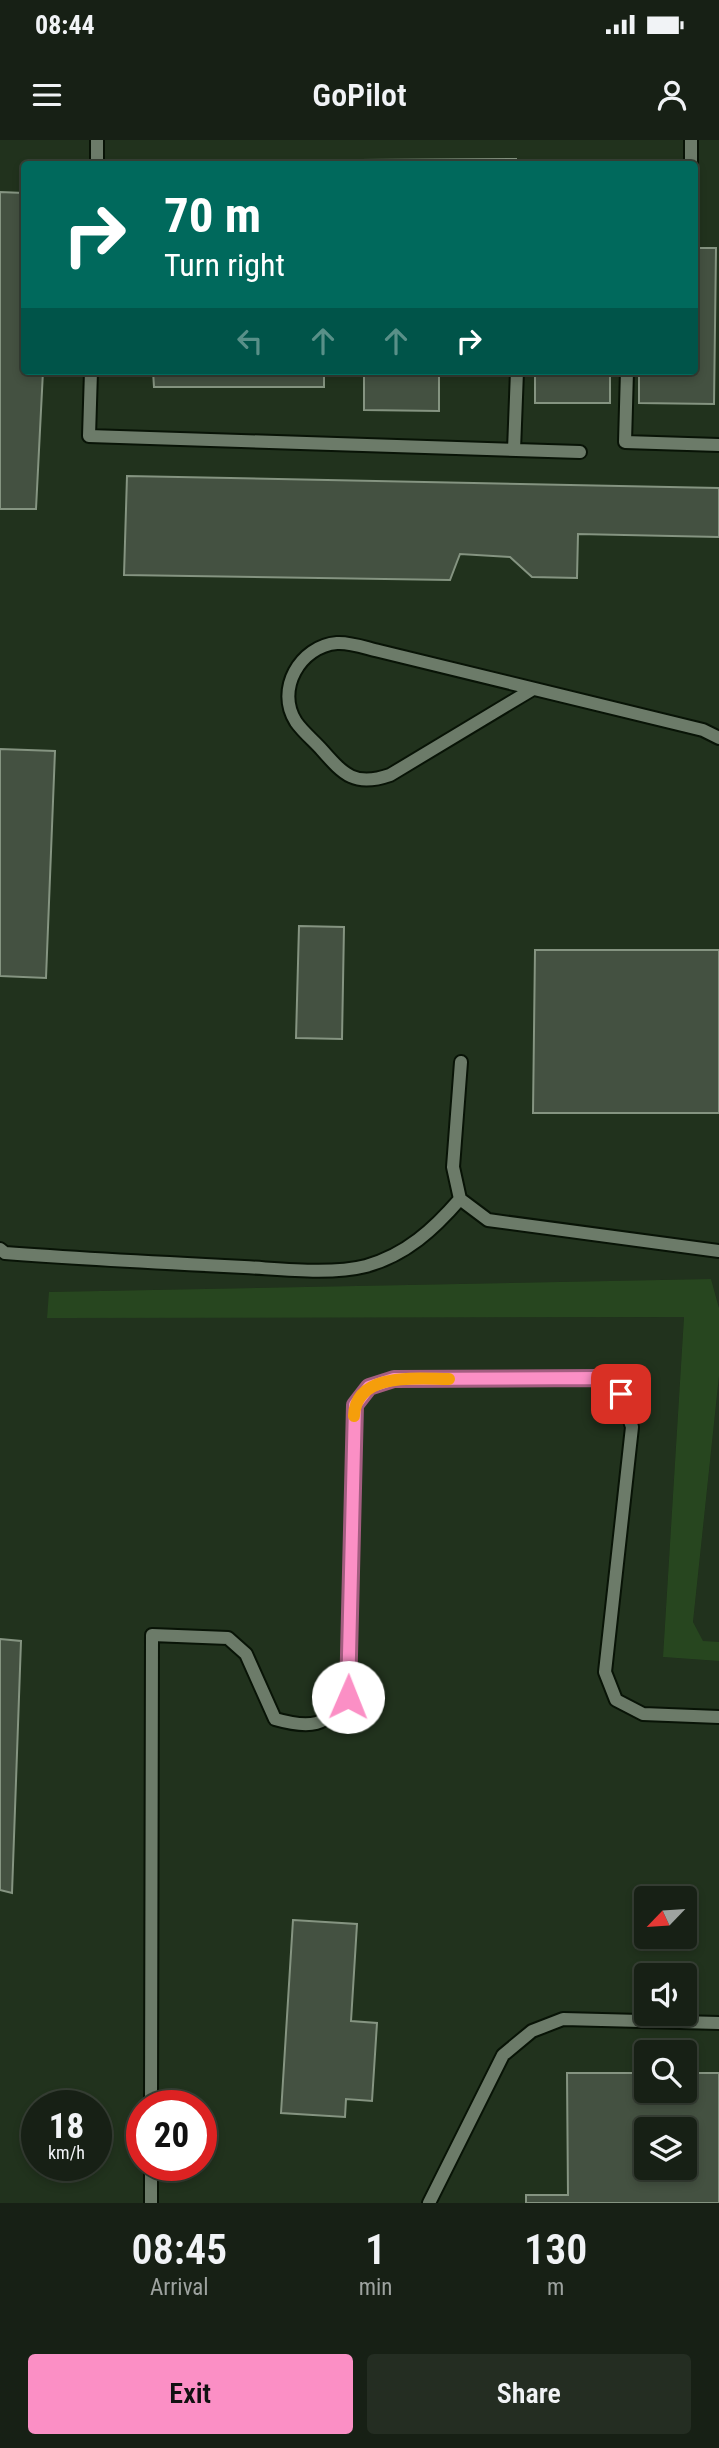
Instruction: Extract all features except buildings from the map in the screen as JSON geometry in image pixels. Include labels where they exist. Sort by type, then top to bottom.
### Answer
[{"type":"lane","points":[[97,140],[97,161]]},
{"type":"lane","points":[[691,140],[691,161]]},
{"type":"lane","points":[[91,375],[89,436],[580,453]]},
{"type":"lane","points":[[514,450],[517,375]]},
{"type":"lane","points":[[627,375],[625,442],[719,445]]},
{"type":"lane","points":[[533,689],[390,775],[375,780],[361,780],[344,774],[296,722],[288,698],[294,668],[316,648],[339,643],[533,689],[703,730],[719,738]]},
{"type":"lane","points":[[461,1062],[453,1167],[460,1199],[488,1220],[719,1251]]},
{"type":"lane","points":[[0,1249],[5,1253],[54,1257],[306,1270],[365,1266],[405,1250],[436,1227],[460,1199]]},
{"type":"lane","points":[[151,2090],[152,1635],[228,1638],[246,1654],[275,1719],[302,1727],[333,1718],[348,1697],[355,1405],[369,1387],[394,1379],[600,1378],[621,1394],[632,1427],[605,1672],[616,1700],[643,1714],[719,1717]]},
{"type":"lane","points":[[429,2203],[503,2055],[532,2031],[563,2019],[719,2023]]},
{"type":"lane","points":[[151,2181],[151,2203]]},
{"type":"shaded area","points":[[0,140],[719,140],[719,1308],[711,1279],[50,1292],[47,1318],[684,1317],[663,1657],[719,1661],[719,2203],[0,2203]]},
{"type":"shaded area","points":[[719,1376],[719,1642],[703,1642],[693,1622]]},
{"type":"green space","points":[[711,1279],[719,1308],[719,1376],[693,1622],[703,1641],[719,1642],[719,1661],[663,1657],[684,1317],[47,1318],[49,1292]]},
{"type":"slow traffic","points":[[354,1416],[355,1405],[369,1387],[394,1379],[449,1379]]},
{"type":"route","points":[[348,1697],[355,1405],[369,1387],[394,1379],[600,1378],[621,1394]]}]
